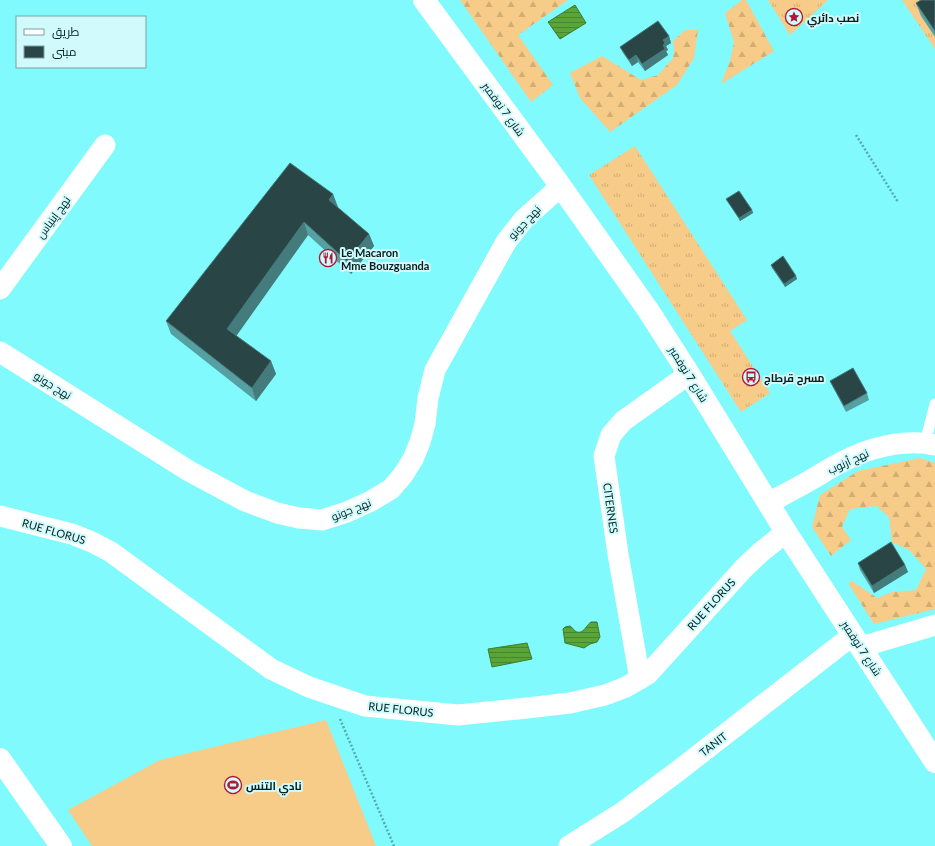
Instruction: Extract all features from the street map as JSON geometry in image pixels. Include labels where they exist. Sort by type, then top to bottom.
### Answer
[{"type":"main road","name":"شارع 7 نوفمبر","points":[[424,0],[557,182],[648,310],[690,374],[786,532],[935,762]]},
{"type":"main road","points":[[0,759],[61,846]]},
{"type":"street","name":"نهج إينياس","points":[[0,289],[106,145]]},
{"type":"street","name":"نهج جونو","points":[[0,352],[189,471],[245,501],[284,515],[322,520],[347,512],[372,501],[391,489],[403,475],[413,459],[420,442],[425,424],[428,398],[435,370],[506,242],[524,219],[560,187]]},
{"type":"street","name":"CITERNES","points":[[640,680],[618,554],[604,456],[610,435],[623,421],[690,374]]},
{"type":"street","name":"نهج أرنوب","points":[[768,503],[842,462],[866,452],[897,443],[930,444]]},
{"type":"street","name":"RUE FLORUS","points":[[0,516],[72,534],[111,552],[270,668],[309,687],[365,706],[458,715],[570,704],[606,695],[640,680],[648,674],[744,568],[786,532]]},
{"type":"street","points":[[857,641],[935,625]]},
{"type":"street","name":"TANIT","points":[[569,846],[622,812],[857,641]]},
{"type":"lane","points":[[930,444],[935,404]]},
{"type":"path","points":[[856,135],[898,202]]},
{"type":"path","points":[[330,695],[394,846]]},
{"type":"green space","points":[[460,0],[568,0],[518,35],[553,85],[531,102]]},
{"type":"green space","points":[[742,0],[746,0],[774,51],[721,84],[730,61],[734,42],[725,13]]},
{"type":"green space","name":"نصب دائري","points":[[768,0],[828,0],[790,35]]},
{"type":"green space","points":[[902,0],[935,0],[935,49]]},
{"type":"green space","points":[[685,30],[698,30],[694,58],[677,85],[610,132],[580,98],[570,73],[602,56],[641,80],[658,75],[673,58],[673,41]]},
{"type":"green space","points":[[635,146],[747,320],[730,331],[770,393],[741,412],[589,175]]},
{"type":"green space","points":[[920,458],[935,463],[935,609],[874,624],[848,583],[852,581],[877,598],[892,592],[916,590],[926,569],[909,550],[892,542],[889,517],[876,506],[850,509],[842,527],[851,540],[831,556],[812,527],[820,495],[858,471]]},
{"type":"green space","name":"نادي التنس","points":[[326,720],[376,846],[92,846],[68,810],[160,760]]},
{"type":"shaded area","points":[[575,5],[586,23],[560,39],[548,22]]},
{"type":"shaded area","points":[[591,622],[597,622],[600,637],[597,642],[584,648],[565,643],[563,629],[565,627],[570,626],[575,631],[580,632],[584,630]]},
{"type":"shaded area","points":[[527,643],[532,659],[492,667],[488,649]]},
{"type":"building","points":[[921,0],[935,0],[935,31],[916,3]]},
{"type":"building","points":[[658,21],[669,36],[663,40],[665,43],[663,45],[665,49],[642,64],[636,55],[629,60],[620,47]]},
{"type":"building","points":[[290,163],[333,194],[329,200],[369,234],[347,261],[304,222],[227,329],[271,361],[252,388],[166,321]]},
{"type":"building","points":[[739,191],[752,210],[739,218],[726,199]]},
{"type":"building","points":[[783,256],[796,276],[784,284],[771,265]]},
{"type":"building","points":[[853,368],[867,393],[844,406],[830,381]]},
{"type":"building","points":[[891,542],[905,565],[872,586],[858,563]]},
{"type":"place","name":"نصب دائري","points":[[794,17]]},
{"type":"place","name":"Le Macaron Mme Bouzguanda","points":[[328,258]]},
{"type":"place","name":"مسرح قرطاج","points":[[751,377]]},
{"type":"place","name":"نادي التنس","points":[[233,785]]}]
